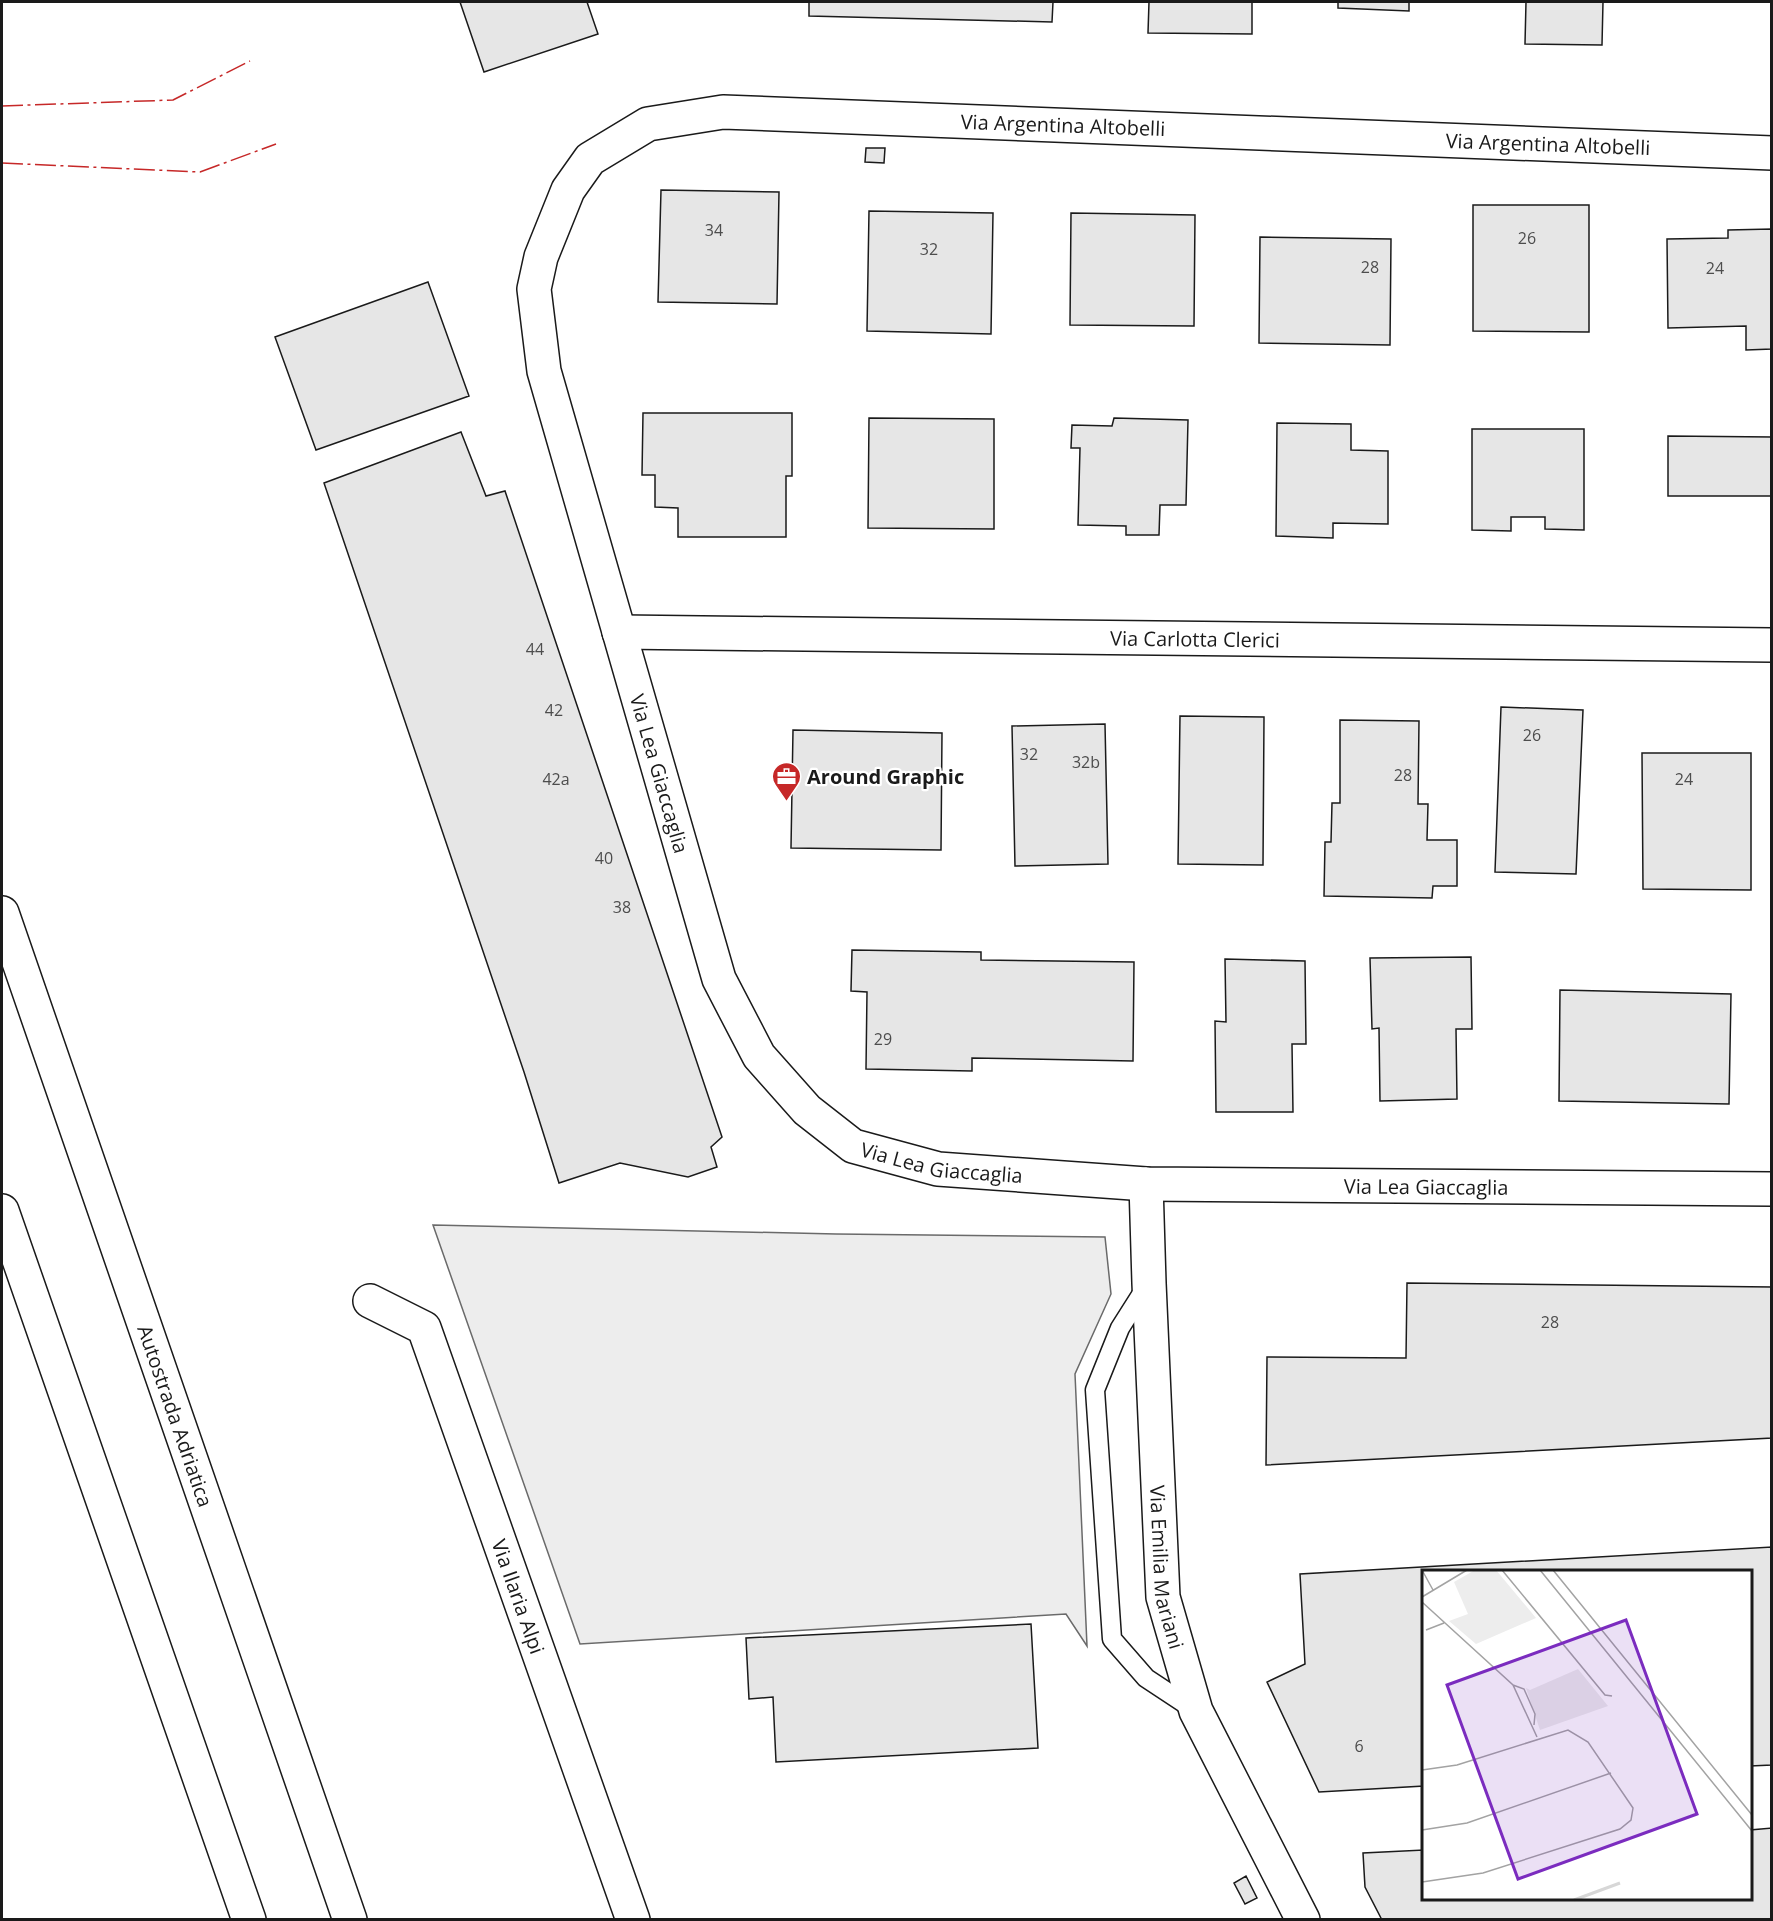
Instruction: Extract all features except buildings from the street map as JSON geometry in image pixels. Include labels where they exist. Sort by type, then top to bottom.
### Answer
[{"type":"main road","name":"Via Argentina Altobelli","points":[[544,371],[534,289],[541,257],[568,190],[590,159],[648,124],[723,112],[1772,153]]},
{"type":"main road","name":"Via Lea Giaccaglia","points":[[544,371],[719,979],[759,1056],[807,1110],[853,1146],[938,1169],[1146,1184],[1772,1189]]},
{"type":"main road","name":"Via Carlotta Clerici","points":[[619,632],[1772,645]]},
{"type":"main road","name":"Autostrada Adriatica","points":[[2,913],[350,1920]]},
{"type":"main road","name":"Via Emilia Mariani","points":[[1146,1184],[1163,1597],[1196,1712],[1303,1920]]},
{"type":"main road","points":[[2,1211],[249,1920]]},
{"type":"main road","name":"Via Ilaria Alpi","points":[[370,1301],[423,1328],[633,1920]]},
{"type":"lane","points":[[1149,1283],[1120,1328],[1095,1390],[1112,1640],[1146,1678],[1196,1712]]},
{"type":"shaded area","points":[[433,1225],[836,1234],[1105,1237],[1111,1294],[1075,1374],[1087,1646],[1066,1614],[580,1644]]},
{"type":"power","points":[[2,106],[173,100],[250,61]]},
{"type":"power","points":[[2,163],[200,172],[276,144]]},
{"type":"place","name":"Around Graphic","points":[[786,802]]}]
